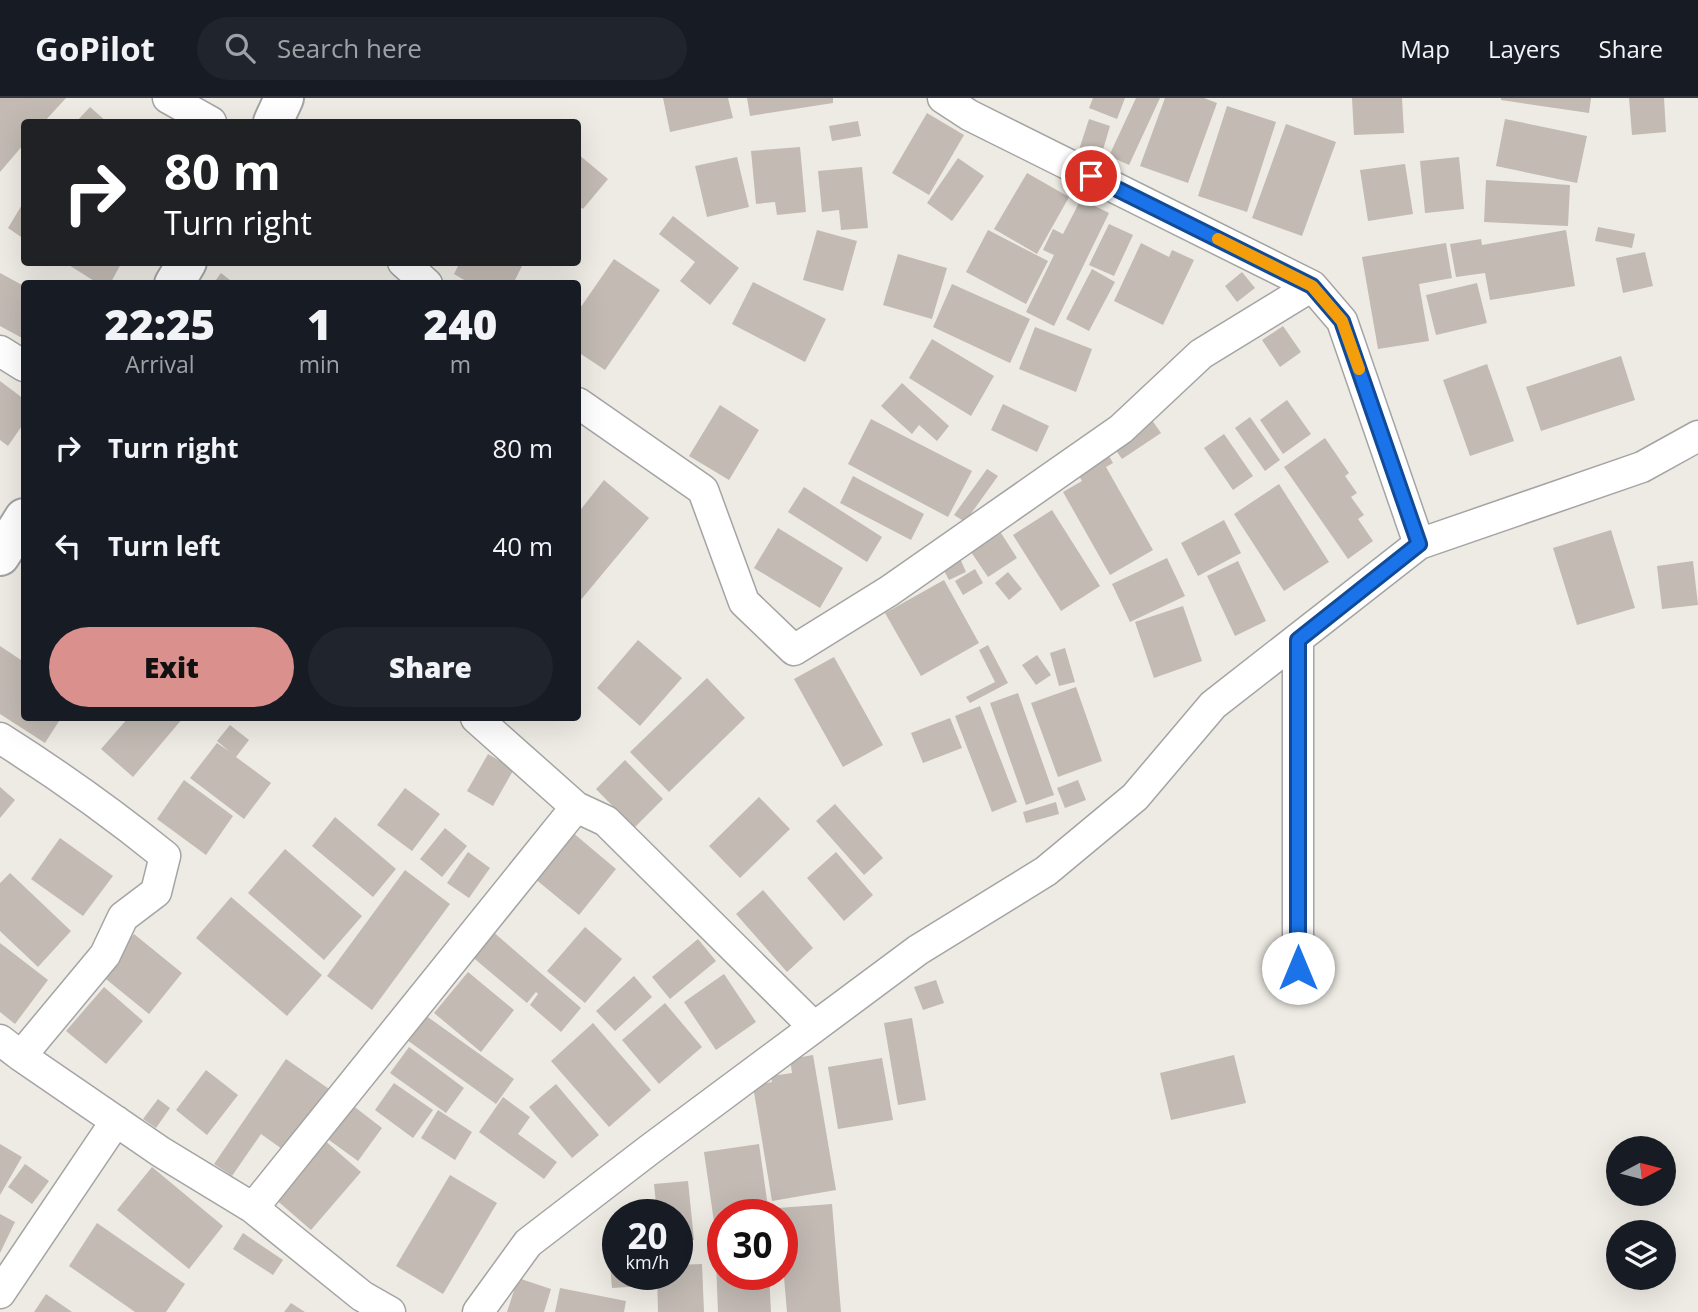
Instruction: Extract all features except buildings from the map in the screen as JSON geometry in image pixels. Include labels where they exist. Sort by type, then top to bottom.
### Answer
[{"type":"street","points":[[168,98],[206,119]]},
{"type":"street","points":[[274,119],[284,98]]},
{"type":"street","points":[[943,98],[969,115],[1312,286],[1342,321],[1419,544]]},
{"type":"street","points":[[407,266],[422,280]]},
{"type":"street","points":[[581,405],[703,489],[744,603],[794,650],[889,591],[1121,429],[1201,354],[1312,286]]},
{"type":"street","points":[[0,351],[21,364]]},
{"type":"street","points":[[478,1312],[528,1243],[918,950],[1046,871],[1135,797],[1213,705],[1419,544],[1642,467],[1698,436]]},
{"type":"street","points":[[0,556],[21,523]]},
{"type":"street","points":[[1298,640],[1298,968]]},
{"type":"street","points":[[479,721],[576,807],[606,821],[814,1027]]},
{"type":"street","points":[[0,737],[55,773],[165,856],[156,892],[123,917],[105,955],[11,1048],[162,1152],[253,1208],[362,1296],[390,1312]]},
{"type":"street","points":[[253,1208],[576,807]]},
{"type":"street","points":[[0,1293],[116,1121]]},
{"type":"slow traffic","points":[[1218,239],[1312,286],[1342,321],[1359,369]]},
{"type":"route","points":[[1091,176],[1312,286],[1342,321],[1419,544],[1298,640],[1298,968]]}]
